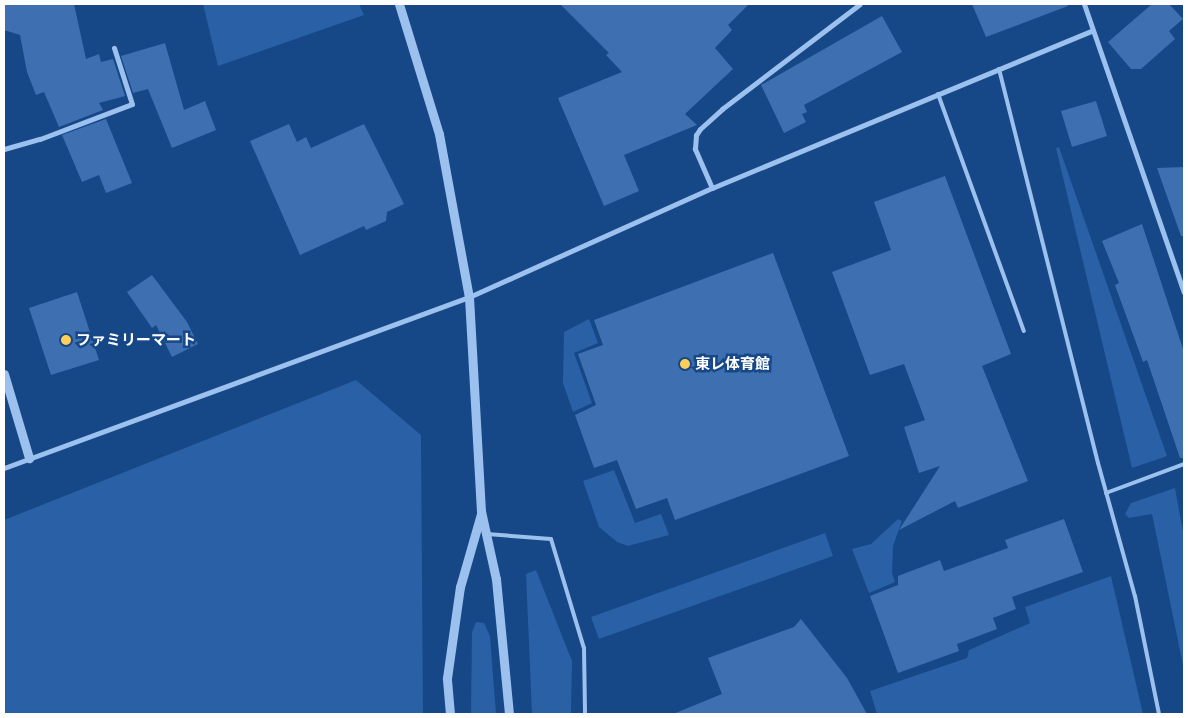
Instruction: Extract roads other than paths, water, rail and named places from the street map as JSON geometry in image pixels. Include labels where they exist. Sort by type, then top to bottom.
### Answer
[{"type":"street","points":[[399,4],[439,134],[469,297],[481,511],[496,579],[509,714]]},
{"type":"street","points":[[712,188],[695,148],[696,134],[722,109],[860,4]]},
{"type":"street","points":[[1084,4],[1184,292]]},
{"type":"street","points":[[4,468],[469,297],[712,188],[1093,30]]},
{"type":"street","points":[[4,148],[40,138],[132,104],[114,48]]},
{"type":"street","points":[[4,374],[30,458]]},
{"type":"street","points":[[450,714],[447,678],[460,588],[481,511]]},
{"type":"lane","points":[[999,69],[1106,493],[1135,596],[1159,714]]},
{"type":"lane","points":[[938,94],[1024,331]]},
{"type":"lane","points":[[1106,493],[1184,464]]},
{"type":"lane","points":[[486,534],[551,538],[584,648],[585,714]]},
{"type":"place","name":"ファミリーマート","points":[[66,340]]},
{"type":"place","name":"東レ体育館","points":[[685,364]]}]
